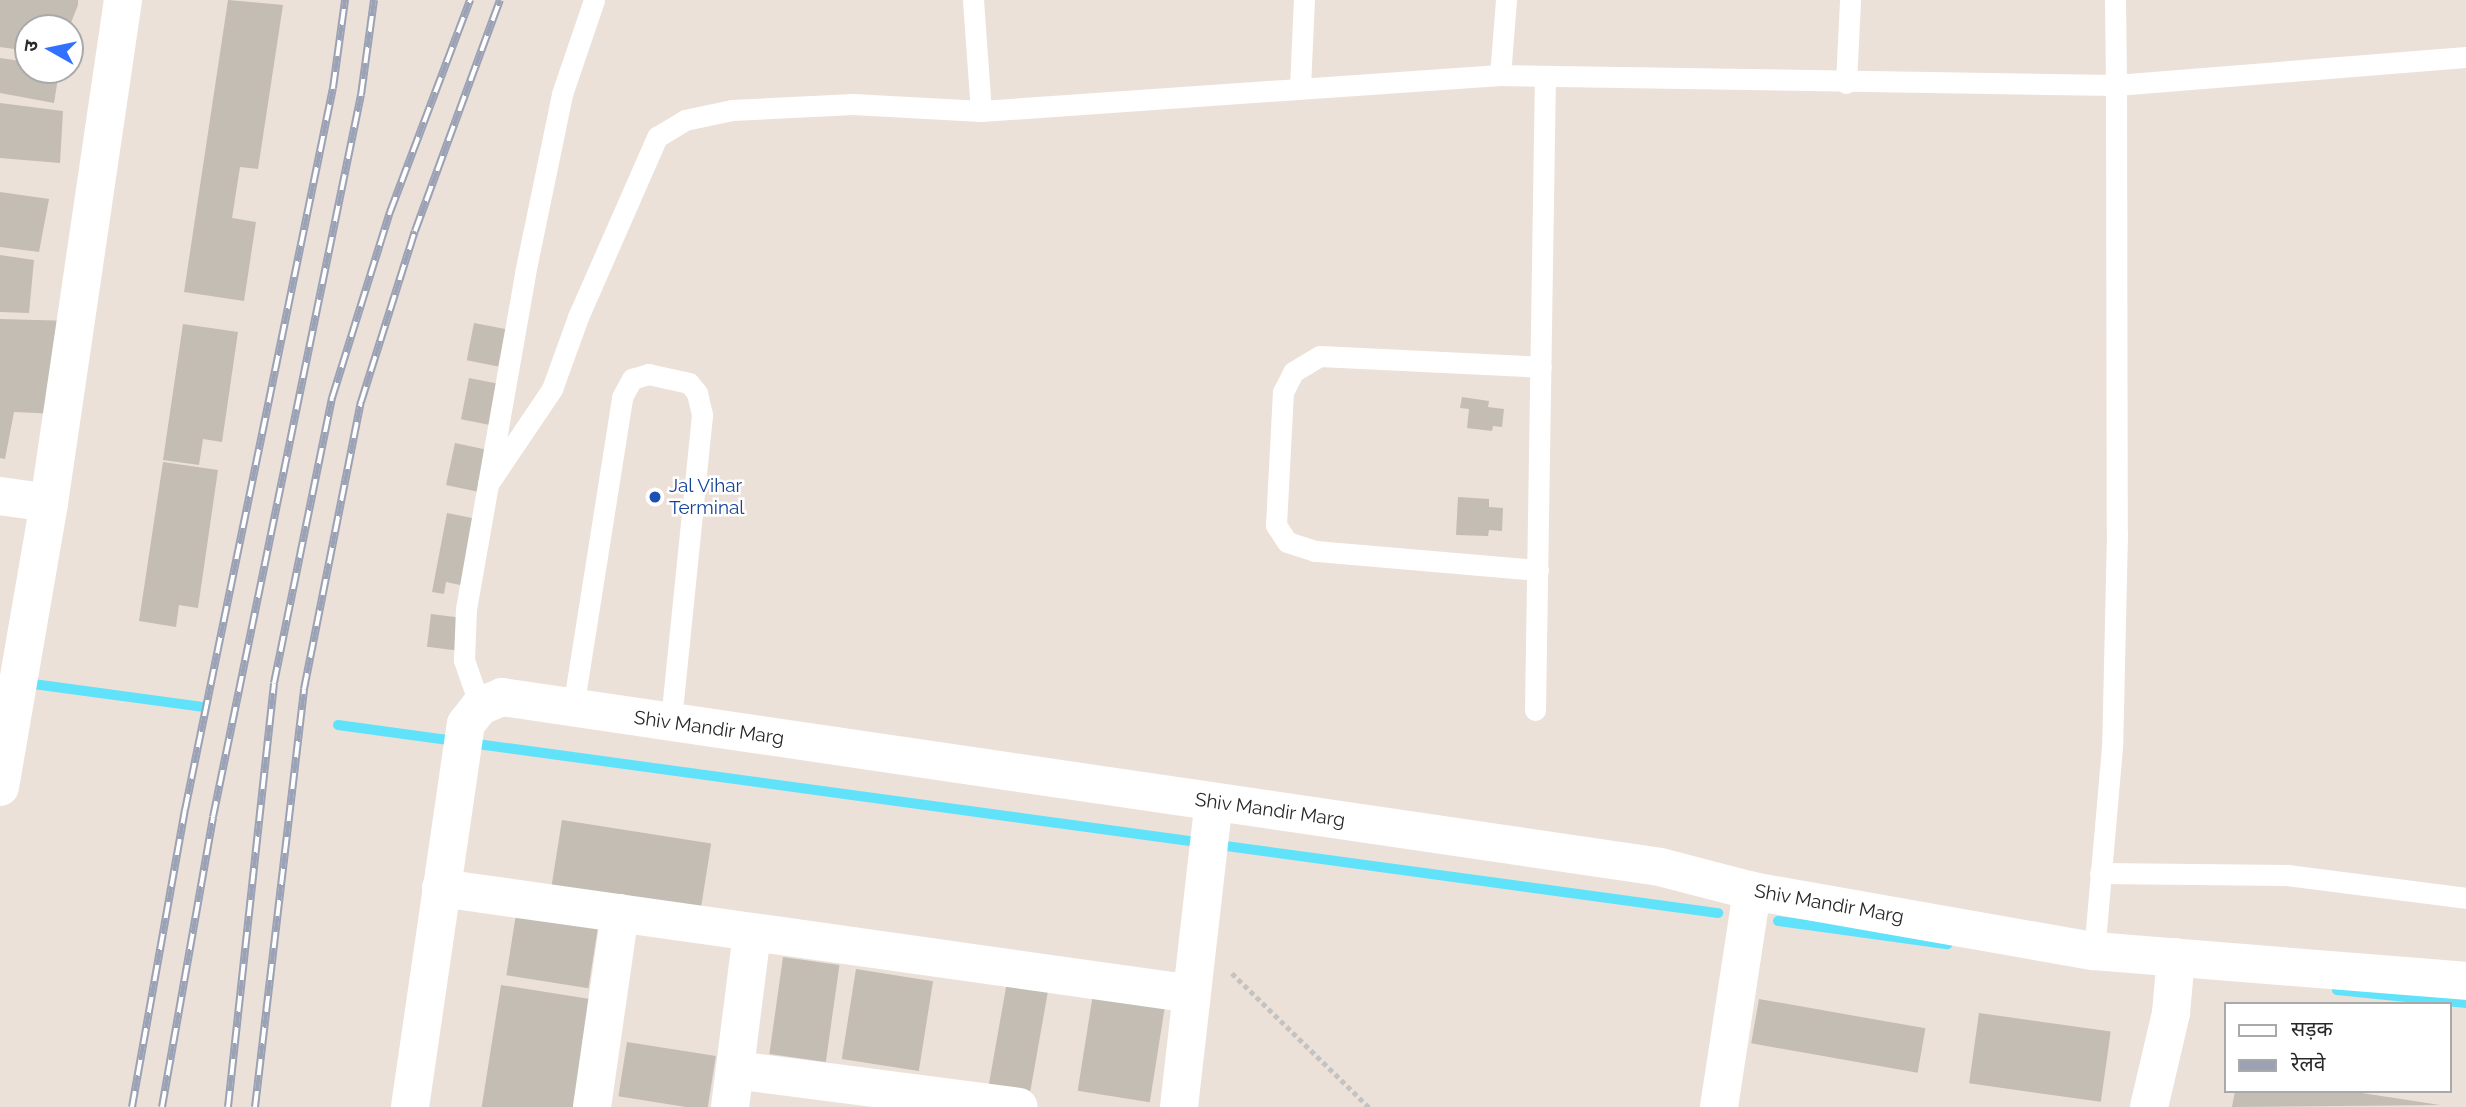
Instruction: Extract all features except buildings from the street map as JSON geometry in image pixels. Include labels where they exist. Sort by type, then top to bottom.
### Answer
[{"type":"street","points":[[0,788],[8,721],[49,503],[123,0]]},
{"type":"street","points":[[0,496],[49,503]]},
{"type":"street","name":"Shiv Mandir Marg","points":[[468,729],[502,697],[671,722],[1211,828],[1660,867],[1752,891],[2094,951],[2466,981]]},
{"type":"street","points":[[410,1107],[441,888],[468,729]]},
{"type":"street","points":[[1179,1107],[1211,828]]},
{"type":"street","points":[[441,888],[1192,994]]},
{"type":"street","points":[[1719,1107],[1752,891]]},
{"type":"street","points":[[592,1107],[620,913]]},
{"type":"street","points":[[730,1107],[752,932]]},
{"type":"street","points":[[2149,1107],[2171,1013],[2176,957]]},
{"type":"street","points":[[735,1070],[873,1098],[1019,1107]]},
{"type":"lane","points":[[468,729],[465,634],[488,484],[562,94],[594,0]]},
{"type":"lane","points":[[973,0],[981,111]]},
{"type":"lane","points":[[1300,87],[1304,0]]},
{"type":"lane","points":[[1500,75],[1506,0]]},
{"type":"lane","points":[[1846,83],[1850,0]]},
{"type":"lane","points":[[2094,951],[2112,747],[2117,533],[2115,0]]},
{"type":"lane","points":[[488,484],[552,389],[578,317],[657,137],[685,120],[732,110],[853,104],[981,111],[1500,75],[1846,83],[2116,85],[2466,57]]},
{"type":"lane","points":[[1535,710],[1545,76]]},
{"type":"lane","points":[[1538,570],[1315,551],[1287,542],[1276,525],[1283,392],[1293,372],[1320,356],[1541,367]]},
{"type":"lane","points":[[573,708],[622,397],[632,379],[648,374],[689,383],[697,393],[702,415],[671,722]]},
{"type":"lane","points":[[2101,873],[2287,875],[2466,898]]},
{"type":"path","points":[[1199,940],[1369,1107]]},
{"type":"waterway","points":[[26,683],[204,707]]},
{"type":"waterway","points":[[338,725],[1718,913]]},
{"type":"waterway","points":[[1778,921],[1947,944]]},
{"type":"waterway","points":[[2337,990],[2466,1003]]},
{"type":"railway","points":[[132,1107],[185,810],[333,88],[345,0]]},
{"type":"railway","points":[[162,1107],[213,817],[361,95],[374,0]]},
{"type":"railway","points":[[228,1107],[274,683],[332,398],[390,212],[470,0]]},
{"type":"railway","points":[[255,1107],[304,689],[361,402],[415,231],[500,0]]},
{"type":"place","name":"Jal Vihar Terminal","points":[[655,497]]}]
